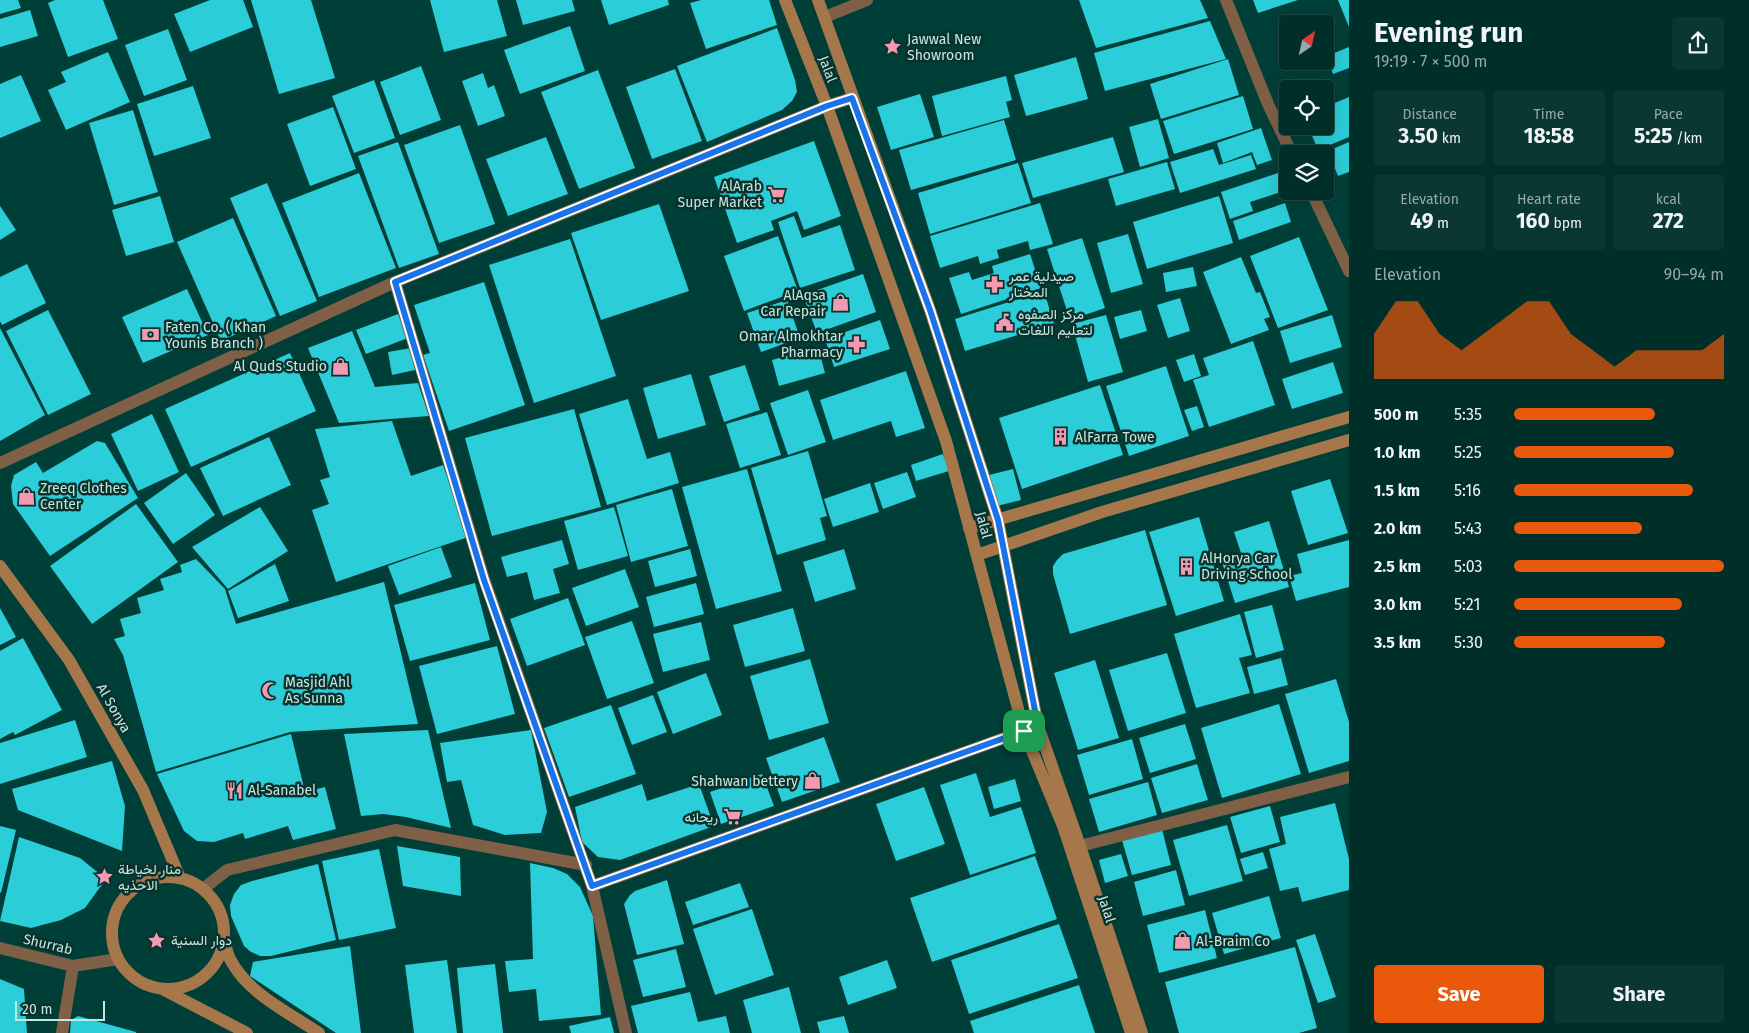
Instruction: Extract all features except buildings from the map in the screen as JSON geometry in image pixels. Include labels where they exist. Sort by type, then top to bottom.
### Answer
[{"type":"main road","name":"Jalal","points":[[785,0],[827,106],[946,442],[1024,731],[1063,826],[1130,1033]]},
{"type":"main road","name":"Jalal","points":[[818,0],[930,310],[998,520],[1038,726],[1142,1033]]},
{"type":"main road","points":[[969,528],[1349,417]]},
{"type":"main road","points":[[977,555],[1102,512],[1349,440]]},
{"type":"main road","name":"Al Sonya","points":[[0,566],[73,668],[143,790],[180,878]]},
{"type":"main road","points":[[246,1033],[159,988],[142,983],[118,959],[113,942],[113,924],[119,906],[130,892],[145,882],[162,877],[180,878],[203,889],[216,903],[223,921],[224,940],[230,958],[244,979],[273,1004],[319,1033]]},
{"type":"main road","points":[[159,988],[176,989],[193,984],[207,974],[218,958],[224,940]]},
{"type":"street","points":[[825,17],[867,0]]},
{"type":"street","points":[[1226,0],[1268,104],[1288,145]]},
{"type":"street","points":[[0,463],[395,282],[827,106],[852,98]]},
{"type":"street","points":[[1314,200],[1349,271]]},
{"type":"street","points":[[395,282],[484,580],[586,865],[626,1033]]},
{"type":"street","points":[[592,886],[1038,726]]},
{"type":"street","points":[[1080,846],[1349,777]]},
{"type":"street","points":[[203,889],[228,870],[395,830],[586,865]]},
{"type":"street","name":"Shurrab","points":[[0,948],[73,966],[118,959]]},
{"type":"street","points":[[62,1033],[73,966]]},
{"type":"place","name":"Jawwal New Showroom","points":[[893,47]]},
{"type":"place","name":"AlArab Super Market","points":[[776,194]]},
{"type":"place","name":"صيدلية عمر المختار","points":[[995,284]]},
{"type":"place","name":"AlAqsa Car Repair","points":[[840,303]]},
{"type":"place","name":"مركز الصفوه لتعليم اللغات","points":[[1004,322]]},
{"type":"place","name":"Faten Co. ( Khan Younis Branch )","points":[[151,335]]},
{"type":"place","name":"Omar Almokhtar Pharmacy","points":[[857,344]]},
{"type":"place","name":"Al Quds Studio","points":[[341,366]]},
{"type":"place","name":"AlFarra Towe","points":[[1061,437]]},
{"type":"place","name":"Zreeq Clothes Center","points":[[26,496]]},
{"type":"place","name":"AlHorya Car Driving School","points":[[1187,566]]},
{"type":"place","name":"Masjid Ahl As Sunna","points":[[271,690]]},
{"type":"place","name":"Shahwan bettery","points":[[812,781]]},
{"type":"place","name":"Al-Sanabel","points":[[234,790]]},
{"type":"place","name":"ريحانه","points":[[732,817]]},
{"type":"place","name":"منار لخياطة الاحذيه","points":[[104,877]]},
{"type":"place","name":"دوار السنية","points":[[157,940]]},
{"type":"place","name":"Al-Braim Co","points":[[1182,941]]},
{"type":"route","points":[[852,98],[930,310],[998,520],[1038,726],[1024,731],[592,886],[484,580],[395,282],[827,106],[852,98]]}]
